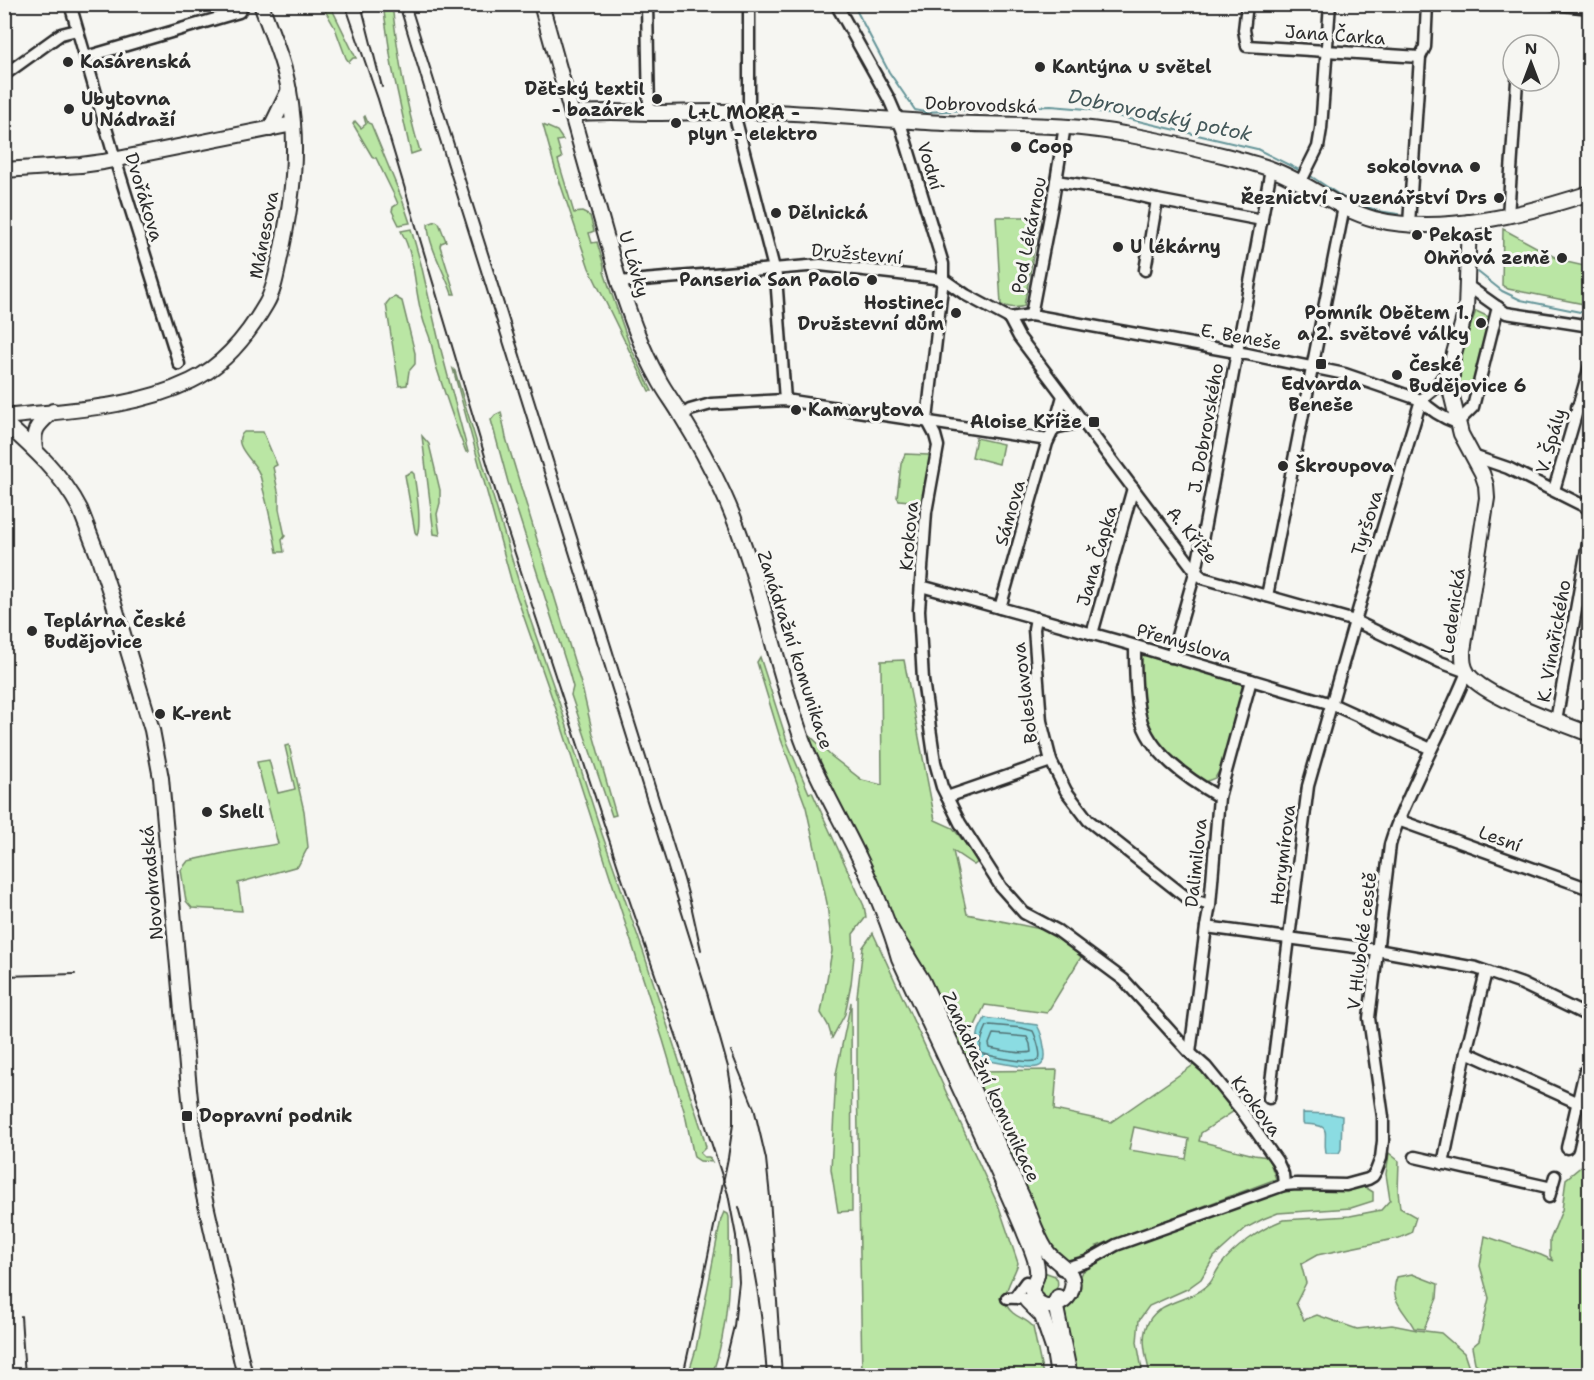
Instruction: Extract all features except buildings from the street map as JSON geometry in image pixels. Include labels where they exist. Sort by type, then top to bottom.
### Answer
[{"type":"main road","points":[[541,4],[572,114]]},
{"type":"main road","name":"Mánesova","points":[[4,417],[129,402],[193,381],[218,363],[243,338],[266,304],[274,284],[290,212],[295,165],[289,90],[261,5]]},
{"type":"main road","points":[[270,129],[289,90]]},
{"type":"main road","name":"Dobrovodská","points":[[572,114],[593,111],[749,112],[1065,126],[1102,130],[1188,147],[1303,176],[1344,207],[1377,220],[1410,224],[1469,222],[1508,216],[1530,212],[1590,193]]},
{"type":"main road","name":"U Lávky","points":[[572,114],[619,282],[645,353],[658,379],[682,416]]},
{"type":"main road","points":[[4,170],[81,165],[293,124]]},
{"type":"main road","name":"Ledenická","points":[[1469,222],[1465,317],[1452,365],[1451,393],[1457,423],[1484,479],[1487,498],[1463,651],[1464,666],[1473,680],[1492,693],[1590,734]]},
{"type":"main road","points":[[35,450],[33,436],[36,428],[53,411]]},
{"type":"main road","name":"Zanádražní komunikace","points":[[682,416],[722,491],[736,523],[803,741],[818,776],[859,856],[890,928],[899,958],[1002,1180],[1043,1260],[1070,1275],[1072,1282]]},
{"type":"main road","name":"Novohradská","points":[[4,422],[35,450],[58,476],[80,509],[106,579],[152,730],[162,786],[194,1137],[204,1196],[245,1376]]},
{"type":"main road","name":"Zanádražní komunikace","points":[[1030,1233],[1031,1274]]},
{"type":"main road","points":[[1031,1274],[1045,1266],[1058,1268],[1065,1284],[1062,1293],[1057,1298],[1035,1301]]},
{"type":"main road","points":[[1031,1274],[1037,1275],[1031,1288],[1033,1296],[1035,1301],[1046,1309],[1070,1376]]},
{"type":"main road","points":[[1035,1301],[1071,1291],[1072,1282]]},
{"type":"main road","points":[[1035,1301],[1061,1309],[1058,1376]]},
{"type":"street","name":"Dvořákova","points":[[70,4],[115,159],[179,364]]},
{"type":"street","points":[[86,57],[239,12],[244,4]]},
{"type":"street","points":[[647,4],[649,113]]},
{"type":"street","points":[[749,4],[749,112]]},
{"type":"street","name":"Vodní","points":[[836,4],[889,99],[902,129],[941,257],[944,279]]},
{"type":"street","name":"Jana Čarka","points":[[1247,4],[1244,30],[1247,46],[1420,57]]},
{"type":"street","points":[[1303,176],[1318,147],[1321,129],[1330,4]]},
{"type":"street","points":[[1410,224],[1420,57],[1425,47],[1428,4]]},
{"type":"street","points":[[1553,4],[1590,8]]},
{"type":"street","points":[[4,75],[61,34],[77,30]]},
{"type":"street","points":[[1508,216],[1516,93]]},
{"type":"street","points":[[734,113],[776,276],[785,400]]},
{"type":"street","name":"Pod Lékárnou","points":[[1031,315],[1065,126]]},
{"type":"street","name":"J. Dobrovského","points":[[1171,657],[1196,572],[1271,169]]},
{"type":"street","points":[[1056,181],[1120,191],[1262,220]]},
{"type":"street","points":[[1144,270],[1157,200]]},
{"type":"street","points":[[1267,596],[1344,207]]},
{"type":"street","name":"Družstevní","points":[[619,282],[820,264],[944,279],[979,303],[1009,318]]},
{"type":"street","name":"Krokova","points":[[944,279],[927,420],[938,446],[926,512],[919,610],[923,680],[934,762],[942,787],[960,823],[1000,887],[1024,913],[1058,931],[1124,980],[1190,1053],[1206,1067],[1241,1110],[1277,1161],[1283,1174],[1284,1185]]},
{"type":"street","points":[[1468,286],[1506,313],[1590,326]]},
{"type":"street","points":[[1457,423],[1473,407],[1498,307]]},
{"type":"street","name":"E. Beneše","points":[[1009,318],[1031,315],[1345,374],[1421,400],[1428,408],[1457,423]]},
{"type":"street","name":"A. Kříže","points":[[1009,318],[1019,337],[1082,422],[1196,572],[1203,578],[1355,621],[1440,662],[1467,672]]},
{"type":"street","name":"Ledenická","points":[[1421,400],[1436,386],[1452,365]]},
{"type":"street","name":"V. Špály","points":[[1554,490],[1590,366]]},
{"type":"street","name":"Sámova","points":[[1000,608],[1048,440],[1054,428],[1063,396]]},
{"type":"street","points":[[682,416],[690,410],[711,404],[785,400],[1048,440]]},
{"type":"street","name":"Tyršova","points":[[1355,621],[1421,400]]},
{"type":"street","points":[[1577,407],[1590,411]]},
{"type":"street","points":[[1054,428],[1082,422]]},
{"type":"street","points":[[1473,456],[1508,468],[1590,509]]},
{"type":"street","name":"Jana Čapka","points":[[1092,634],[1133,488]]},
{"type":"street","name":"K. Vinařického","points":[[1556,721],[1590,532]]},
{"type":"street","name":"Přemyslova","points":[[921,586],[1332,704],[1431,749]]},
{"type":"street","name":"Boleslavova","points":[[1036,618],[1034,629],[1041,721],[1051,761],[1066,791],[1088,820],[1187,898],[1210,905]]},
{"type":"street","name":"Horymírova","points":[[1269,1098],[1308,786],[1355,621]]},
{"type":"street","points":[[1135,646],[1138,711],[1143,728],[1159,750],[1178,769],[1200,786],[1220,797]]},
{"type":"street","name":"V Hluboké cestě","points":[[1058,1268],[1086,1262],[1116,1245],[1284,1185],[1350,1184],[1373,1176],[1379,1165],[1383,1141],[1383,1117],[1369,1018],[1389,851],[1398,820],[1455,702],[1467,672]]},
{"type":"street","name":"Dalimilova","points":[[1190,1053],[1210,905],[1220,797],[1251,680]]},
{"type":"street","points":[[947,797],[1051,761]]},
{"type":"street","name":"Lesní","points":[[1398,820],[1590,889]]},
{"type":"street","points":[[1206,927],[1377,950],[1476,968],[1522,984],[1590,1017]]},
{"type":"street","points":[[1443,1164],[1466,1052],[1486,972]]},
{"type":"street","points":[[1466,1052],[1578,1103]]},
{"type":"street","points":[[1567,1148],[1585,1071]]},
{"type":"street","points":[[1415,1157],[1551,1193],[1555,1176]]},
{"type":"street","name":"V Hluboké cestě","points":[[1072,1282],[1086,1262]]},
{"type":"street","points":[[1031,1274],[1035,1301]]},
{"type":"green space","points":[[322,5],[330,5],[356,58],[349,62],[335,28]]},
{"type":"green space","points":[[383,5],[392,5],[410,115],[420,151],[411,154],[392,67]]},
{"type":"green space","points":[[365,116],[371,124],[410,223],[399,225],[392,211],[393,207],[398,204],[395,197],[376,158],[373,158],[353,124],[355,121],[361,128],[366,124]]},
{"type":"green space","points":[[543,125],[557,131],[563,140],[557,141],[562,158],[558,160],[574,213],[582,212],[590,216],[594,231],[589,233],[592,243],[597,242],[604,272],[630,346],[652,391],[649,391],[589,268]]},
{"type":"green space","points":[[996,217],[1040,217],[1024,306],[1021,307],[1001,305]]},
{"type":"green space","points":[[436,221],[446,241],[440,246],[455,294],[452,294],[431,241],[428,224]]},
{"type":"green space","points":[[411,229],[468,452],[466,452],[447,400],[421,312],[412,260],[401,231]]},
{"type":"green space","points":[[1503,229],[1562,261],[1589,267],[1589,305],[1508,289],[1502,285]]},
{"type":"green space","points":[[395,297],[402,301],[415,353],[415,364],[409,371],[407,385],[399,386],[386,304]]},
{"type":"green space","points":[[1476,311],[1491,318],[1472,387],[1459,392],[1457,389],[1461,358]]},
{"type":"green space","points":[[453,369],[530,619],[702,1131],[706,1147],[700,1153],[704,1157],[709,1157],[712,1162],[700,1161],[694,1157],[685,1114],[663,1040],[556,709],[512,583]]},
{"type":"green space","points":[[501,412],[506,438],[582,687],[616,815],[612,816],[571,695],[573,687],[568,669],[508,482],[491,420]]},
{"type":"green space","points":[[244,432],[263,432],[277,465],[273,467],[285,536],[282,540],[284,552],[277,552],[260,475],[241,446],[240,436]]},
{"type":"green space","points":[[422,436],[429,444],[440,490],[437,514],[440,535],[434,534]]},
{"type":"green space","points":[[976,438],[1003,444],[999,464],[972,457]]},
{"type":"green space","points":[[905,454],[929,455],[932,458],[924,499],[921,502],[899,500],[897,497],[901,464]]},
{"type":"green space","points":[[412,472],[418,505],[417,535],[405,475]]},
{"type":"green space","points":[[1138,653],[1244,684],[1223,764],[1215,778],[1205,782],[1197,779],[1162,749],[1143,717]]},
{"type":"green space","points":[[760,657],[788,744],[864,906],[866,917],[853,934],[854,956],[845,1014],[832,1038],[821,1013],[832,951],[827,903],[806,807],[779,734],[757,662]]},
{"type":"green space","points":[[904,660],[935,820],[953,828],[979,861],[974,865],[953,851],[967,914],[1055,932],[1083,954],[1047,1013],[985,1005],[969,1044],[976,1071],[1057,1070],[1054,1110],[1111,1122],[1195,1064],[1234,1111],[1201,1133],[1199,1141],[1268,1157],[1276,1179],[1097,1246],[1104,1249],[1069,1264],[1053,1254],[914,950],[902,935],[839,808],[805,731],[831,756],[862,780],[882,785],[881,661]],"holes":[[[1134,1127],[1189,1139],[1186,1159],[1129,1150]]]},
{"type":"green space","points":[[289,745],[304,811],[308,847],[298,866],[238,883],[242,911],[192,908],[186,901],[181,870],[188,861],[278,844],[257,762],[269,760],[278,793],[295,789],[285,746]]},
{"type":"green space","points":[[873,933],[999,1207],[1018,1263],[1007,1289],[1006,1302],[1013,1313],[1033,1327],[1043,1375],[862,1376],[857,996],[863,947]]},
{"type":"green space","points":[[851,1002],[852,1211],[838,1212],[831,1169],[836,1074]]},
{"type":"green space","points":[[1389,1153],[1399,1161],[1400,1208],[1416,1217],[1411,1233],[1399,1238],[1317,1255],[1301,1264],[1306,1283],[1296,1303],[1304,1320],[1317,1315],[1357,1329],[1392,1325],[1441,1333],[1464,1353],[1469,1368],[1477,1373],[1478,1365],[1475,1363],[1472,1347],[1479,1341],[1489,1298],[1480,1266],[1485,1236],[1554,1261],[1550,1256],[1550,1240],[1562,1210],[1566,1179],[1589,1160],[1589,1375],[1150,1375],[1145,1334],[1153,1315],[1165,1306],[1205,1288],[1232,1252],[1257,1233],[1283,1220],[1350,1216],[1381,1210],[1390,1200],[1386,1174]]},
{"type":"green space","points":[[1365,1187],[1373,1192],[1373,1201],[1351,1208],[1278,1213],[1246,1228],[1214,1257],[1201,1279],[1187,1289],[1149,1306],[1139,1320],[1137,1342],[1143,1375],[1075,1375],[1064,1317],[1065,1309],[1082,1272],[1111,1253],[1255,1198],[1294,1189]]},
{"type":"green space","points":[[724,1212],[729,1217],[728,1298],[718,1356],[712,1375],[688,1375],[696,1349]]},
{"type":"green space","points":[[1041,1273],[1055,1276],[1058,1282],[1051,1301],[1043,1299],[1038,1293]]},
{"type":"green space","points":[[1412,1274],[1438,1284],[1437,1298],[1424,1329],[1414,1328],[1398,1304],[1394,1292],[1397,1277]]},
{"type":"water","points":[[985,1018],[1037,1025],[1044,1044],[1043,1063],[1034,1068],[973,1058],[979,1030]]},
{"type":"water","points":[[1303,1113],[1342,1116],[1339,1153],[1326,1153],[1324,1128],[1304,1124]]},
{"type":"waterway","name":"Dobrovodský potok","points":[[853,4],[889,72],[915,110],[925,112],[1051,106],[1087,109],[1257,149],[1301,171]]},
{"type":"waterway","name":"Dobrovodský potok","points":[[1309,175],[1344,198],[1378,211],[1398,214]]},
{"type":"waterway","name":"Dobrovodský potok","points":[[1478,272],[1502,291],[1521,300],[1590,314]]},
{"type":"railway","points":[[345,4],[378,99],[505,523],[728,1194],[736,1236],[739,1282],[734,1326],[722,1376]]},
{"type":"railway","points":[[361,4],[382,87]]},
{"type":"railway","points":[[399,4],[708,996],[728,1067],[733,1097],[733,1124],[683,1376]]},
{"type":"railway","points":[[410,4],[684,879],[701,950]]},
{"type":"railway","points":[[4,976],[75,974]]},
{"type":"railway","points":[[731,1051],[754,1108],[766,1159],[782,1376]]},
{"type":"railway","points":[[739,1207],[758,1290],[767,1376]]},
{"type":"railway","points":[[21,1316],[25,1376]]},
{"type":"place","name":"Kasárenská","points":[[68,62]]},
{"type":"place","name":"Kantýna u světel","points":[[1040,67]]},
{"type":"place","name":"Dětský textil - bazárek","points":[[657,99]]},
{"type":"place","name":"Ubytovna U Nádraží","points":[[69,109]]},
{"type":"place","name":"L+L MORA - plyn - elektro","points":[[676,123]]},
{"type":"place","name":"Coop","points":[[1016,147]]},
{"type":"place","name":"sokolovna","points":[[1475,167]]},
{"type":"place","name":"Řeznictví - uzenářství Drs","points":[[1499,198]]},
{"type":"place","name":"Dělnická","points":[[776,213]]},
{"type":"place","name":"Pekast","points":[[1417,235]]},
{"type":"place","name":"U lékárny","points":[[1118,247]]},
{"type":"place","name":"Ohňová země","points":[[1562,258]]},
{"type":"place","name":"Panseria San Paolo","points":[[872,280]]},
{"type":"place","name":"Hostinec Družstevní dům","points":[[956,313]]},
{"type":"place","name":"Pomník Obětem 1. a 2. světové války","points":[[1481,323]]},
{"type":"place","name":"Edvarda Beneše","points":[[1321,364]]},
{"type":"place","name":"České Budějovice 6","points":[[1397,375]]},
{"type":"place","name":"Kamarytova","points":[[796,410]]},
{"type":"place","name":"Aloise Kříže","points":[[1094,422]]},
{"type":"place","name":"Škroupova","points":[[1283,466]]},
{"type":"place","name":"Teplárna České Budějovice","points":[[32,631]]},
{"type":"place","name":"K-rent","points":[[160,714]]},
{"type":"place","name":"Shell","points":[[207,812]]},
{"type":"place","name":"Dopravní podnik","points":[[187,1116]]}]
